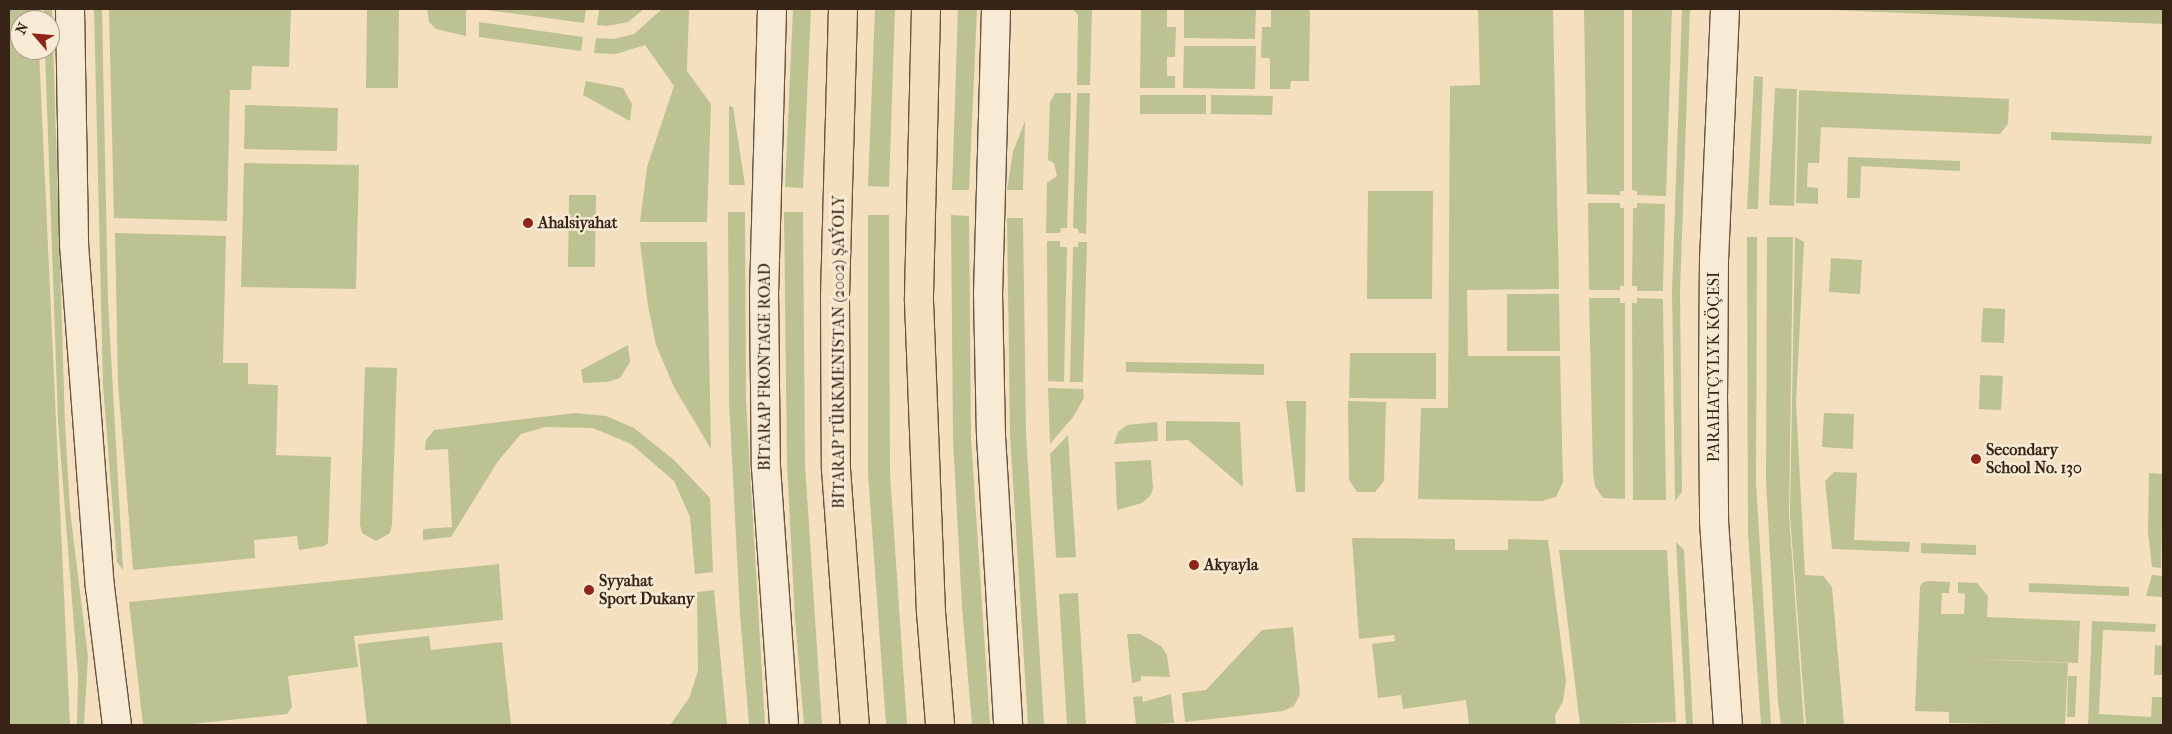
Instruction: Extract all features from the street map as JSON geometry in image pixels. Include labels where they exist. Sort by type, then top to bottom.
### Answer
[{"type":"main road","name":"BITARAP TÜRKMENISTAN (2002) ŞAÝOLY","points":[[843,9],[836,297],[836,469],[856,725]]},
{"type":"main road","points":[[926,9],[919,301],[931,612],[940,725]]},
{"type":"street","points":[[70,9],[74,244],[100,587],[117,725]]},
{"type":"street","name":"BITARAP FRONTAGE ROAD","points":[[772,9],[764,290],[766,467],[784,725]]},
{"type":"street","points":[[996,9],[988,293],[991,436],[1008,725]]},
{"type":"street","name":"PARAHATÇYLYK KÖÇESI","points":[[1725,9],[1714,258],[1713,404],[1714,521],[1728,725]]},
{"type":"green space","points":[[9,9],[37,9],[10,10],[10,60],[39,60],[70,725],[9,725]]},
{"type":"green space","points":[[94,9],[102,9],[108,302],[123,570],[117,562],[103,385]]},
{"type":"green space","points":[[109,9],[291,9],[289,67],[252,66],[251,90],[230,90],[227,221],[114,218]]},
{"type":"green space","points":[[367,9],[399,9],[398,88],[366,88]]},
{"type":"green space","points":[[427,9],[466,9],[466,36],[436,29],[429,22]]},
{"type":"green space","points":[[479,9],[586,9],[584,23]]},
{"type":"green space","points":[[599,9],[644,9],[628,22],[607,26],[597,25]]},
{"type":"green space","points":[[662,9],[689,9],[687,71],[711,104],[707,222],[640,222],[647,167],[674,86],[645,45],[616,54],[594,53],[596,38],[614,39],[634,34]]},
{"type":"green space","points":[[793,9],[811,9],[803,188],[785,187]]},
{"type":"green space","points":[[875,9],[895,9],[889,187],[868,186]]},
{"type":"green space","points":[[958,9],[977,9],[969,190],[952,190]]},
{"type":"green space","points":[[1073,9],[1092,9],[1090,85],[1077,85],[1078,15]]},
{"type":"green space","points":[[1141,9],[1167,9],[1167,27],[1176,27],[1175,57],[1167,57],[1167,76],[1175,76],[1175,88],[1140,88]]},
{"type":"green space","points":[[1184,9],[1256,9],[1255,39],[1184,38]]},
{"type":"green space","points":[[1271,9],[1309,9],[1310,12],[1309,81],[1291,81],[1290,89],[1270,89],[1270,58],[1261,58],[1262,27],[1271,27]]},
{"type":"green space","points":[[1478,9],[1553,9],[1559,289],[1467,290],[1468,356],[1560,356],[1563,482],[1556,497],[1542,501],[1418,499],[1421,408],[1448,408],[1450,86],[1480,85]]},
{"type":"green space","points":[[1584,9],[1624,9],[1624,191],[1620,191],[1620,195],[1587,194]]},
{"type":"green space","points":[[1632,9],[1672,9],[1666,196],[1637,195],[1637,191],[1632,190]]},
{"type":"green space","points":[[1682,9],[1690,9],[1680,291],[1682,492],[1675,501],[1672,291]]},
{"type":"green space","points":[[1809,9],[2163,9],[2163,24]]},
{"type":"green space","points":[[479,22],[583,37],[581,51],[479,37]]},
{"type":"green space","points":[[1184,46],[1256,46],[1255,89],[1183,88]]},
{"type":"green space","points":[[45,60],[54,60],[65,423],[70,510],[88,657],[84,725],[77,725],[78,677],[58,421]]},
{"type":"green space","points":[[1754,76],[1763,77],[1758,209],[1747,209]]},
{"type":"green space","points":[[586,81],[623,88],[632,104],[630,121],[583,95]]},
{"type":"green space","points":[[1775,88],[1797,89],[1794,206],[1769,205]]},
{"type":"green space","points":[[1799,90],[2009,99],[2008,124],[2000,134],[1821,127],[1819,163],[1808,163],[1807,187],[1818,188],[1818,204],[1796,203]]},
{"type":"green space","points":[[1055,93],[1071,93],[1067,228],[1061,228],[1060,233],[1046,233],[1047,183],[1057,176],[1054,163],[1048,160],[1050,102]]},
{"type":"green space","points":[[1077,93],[1090,93],[1086,234],[1079,233],[1078,229],[1073,228]]},
{"type":"green space","points":[[1140,95],[1206,95],[1206,114],[1140,114]]},
{"type":"green space","points":[[1211,95],[1273,96],[1272,115],[1211,114]]},
{"type":"green space","points":[[245,105],[338,108],[337,151],[244,149]]},
{"type":"green space","points":[[729,106],[733,107],[745,185],[729,185]]},
{"type":"green space","points":[[1025,121],[1023,190],[1007,190],[1013,152]]},
{"type":"green space","points":[[2051,132],[2152,136],[2151,144],[2051,140]]},
{"type":"green space","points":[[1848,157],[1960,161],[1960,171],[1861,166],[1860,198],[1847,198]]},
{"type":"green space","points":[[244,163],[359,165],[356,289],[241,287]]},
{"type":"green space","points":[[1368,191],[1433,191],[1432,299],[1367,299]]},
{"type":"green space","points":[[569,195],[596,195],[595,267],[568,267]]},
{"type":"green space","points":[[1588,203],[1620,203],[1620,208],[1624,208],[1624,286],[1620,286],[1620,290],[1589,290]]},
{"type":"green space","points":[[1637,203],[1665,204],[1663,291],[1637,291],[1637,286],[1632,286],[1633,208],[1637,208]]},
{"type":"green space","points":[[728,212],[745,212],[746,401],[765,725],[749,725],[740,614],[729,401]]},
{"type":"green space","points":[[784,212],[803,212],[805,464],[822,725],[804,725],[795,618],[787,465]]},
{"type":"green space","points":[[868,215],[889,215],[890,474],[907,725],[886,725],[868,474]]},
{"type":"green space","points":[[951,215],[969,216],[971,438],[990,725],[972,725],[962,607],[953,439]]},
{"type":"green space","points":[[1007,218],[1023,218],[1026,433],[1044,725],[1028,725],[1010,434]]},
{"type":"green space","points":[[115,233],[226,236],[223,363],[248,363],[248,384],[278,385],[276,455],[331,457],[328,543],[324,546],[299,550],[297,536],[254,540],[255,558],[133,570],[118,383]]},
{"type":"green space","points":[[1747,237],[1757,237],[1756,482],[1771,725],[1761,725],[1748,533]]},
{"type":"green space","points":[[1767,237],[1793,237],[1789,515],[1804,725],[1781,725],[1778,702],[1766,480]]},
{"type":"green space","points":[[1795,237],[1804,242],[1796,403],[1805,575],[1823,576],[1832,587],[1844,725],[1806,725],[1790,515]]},
{"type":"green space","points":[[1047,241],[1060,241],[1060,247],[1067,247],[1064,382],[1048,381]]},
{"type":"green space","points":[[640,242],[707,242],[711,449],[674,387],[656,345],[648,306]]},
{"type":"green space","points":[[1078,242],[1087,242],[1083,382],[1070,382],[1073,247],[1078,247]]},
{"type":"green space","points":[[1831,258],[1862,260],[1860,294],[1829,292]]},
{"type":"green space","points":[[1507,294],[1559,294],[1560,351],[1507,351]]},
{"type":"green space","points":[[1589,298],[1620,298],[1620,303],[1625,303],[1625,499],[1603,498],[1595,486],[1593,474]]},
{"type":"green space","points":[[1637,298],[1663,299],[1666,500],[1633,500],[1632,303],[1637,303]]},
{"type":"green space","points":[[1983,308],[2005,309],[2004,343],[1981,342]]},
{"type":"green space","points":[[628,345],[630,362],[620,378],[607,382],[583,383],[581,370]]},
{"type":"green space","points":[[1350,353],[1436,353],[1436,399],[1349,398]]},
{"type":"green space","points":[[1126,362],[1264,364],[1264,375],[1126,372]]},
{"type":"green space","points":[[365,367],[397,368],[392,525],[390,533],[376,541],[362,533],[360,525]]},
{"type":"green space","points":[[1980,375],[2003,376],[2001,410],[1979,409]]},
{"type":"green space","points":[[1048,388],[1083,389],[1084,398],[1073,417],[1050,444]]},
{"type":"green space","points":[[1286,401],[1306,401],[1305,492],[1296,492]]},
{"type":"green space","points":[[1348,401],[1386,402],[1384,481],[1375,492],[1357,492],[1349,480]]},
{"type":"green space","points":[[575,413],[606,416],[634,428],[674,460],[710,498],[713,572],[695,574],[690,517],[674,481],[631,444],[593,428],[545,427],[521,434],[498,461],[451,537],[423,540],[423,529],[452,527],[448,449],[425,450],[426,440],[434,430]]},
{"type":"green space","points":[[1824,413],[1854,414],[1853,449],[1822,447]]},
{"type":"green space","points":[[1166,421],[1240,422],[1243,487],[1188,440],[1166,441]]},
{"type":"green space","points":[[1157,422],[1158,441],[1114,444],[1118,432],[1127,425]]},
{"type":"green space","points":[[1068,435],[1076,557],[1056,558],[1050,454]]},
{"type":"green space","points":[[1151,460],[1153,489],[1150,496],[1142,503],[1117,510],[1115,462]]},
{"type":"green space","points":[[1834,472],[1857,473],[1854,540],[1910,542],[1909,552],[1832,549],[1825,481]]},
{"type":"green space","points":[[2149,473],[2163,474],[2161,568],[2152,567],[2148,532]]},
{"type":"green space","points":[[1352,538],[1455,539],[1455,550],[1508,550],[1508,539],[1548,540],[1566,681],[1563,701],[1555,716],[1556,725],[1469,725],[1466,700],[1403,709],[1401,695],[1378,698],[1372,644],[1395,641],[1394,635],[1359,639]]},
{"type":"green space","points":[[1676,542],[1684,550],[1693,725],[1686,725]]},
{"type":"green space","points":[[1921,543],[1976,545],[1976,555],[1921,553]]},
{"type":"green space","points":[[1559,550],[1667,550],[1676,722],[1580,725]]},
{"type":"green space","points":[[499,564],[503,620],[354,636],[358,667],[288,676],[292,707],[287,714],[182,725],[143,725],[129,602]]},
{"type":"green space","points":[[2152,575],[2163,576],[2163,597],[2146,596]]},
{"type":"green space","points":[[1923,582],[1950,582],[1949,593],[1942,593],[1941,614],[1964,614],[1965,594],[1958,593],[1958,582],[1977,583],[1988,596],[1987,617],[2080,621],[2078,663],[1961,658],[2068,663],[2065,725],[1949,723],[1949,712],[1915,711],[1920,587]]},
{"type":"green space","points":[[2029,583],[2129,587],[2129,596],[2029,592]]},
{"type":"green space","points":[[714,590],[727,725],[670,725],[689,698],[698,671],[697,592]]},
{"type":"green space","points":[[1078,593],[1086,725],[1067,725],[1059,594]]},
{"type":"green space","points":[[2092,621],[2156,624],[2155,632],[2103,630],[2099,714],[2151,717],[2152,697],[2163,697],[2163,725],[2088,725]]},
{"type":"green space","points":[[1293,627],[1300,694],[1294,706],[1283,711],[1185,722],[1182,693],[1206,690],[1262,630]]},
{"type":"green space","points":[[1127,634],[1140,634],[1161,646],[1167,655],[1170,677],[1141,676],[1141,681],[1132,683]]},
{"type":"green space","points":[[429,636],[431,650],[502,642],[511,725],[367,725],[358,644]]},
{"type":"green space","points":[[2155,645],[2163,646],[2163,675],[2154,675]]},
{"type":"green space","points":[[2068,676],[2077,676],[2075,717],[2067,717]]},
{"type":"green space","points":[[1171,694],[1174,723],[1136,725],[1133,697],[1142,696],[1143,702]]},
{"type":"place","name":"Ahalsiyahat","points":[[528,223]]},
{"type":"place","name":"Secondary School No. 130","points":[[1976,459]]},
{"type":"place","name":"Akyayla","points":[[1194,565]]},
{"type":"place","name":"Syyahat Sport Dukany","points":[[589,590]]}]
